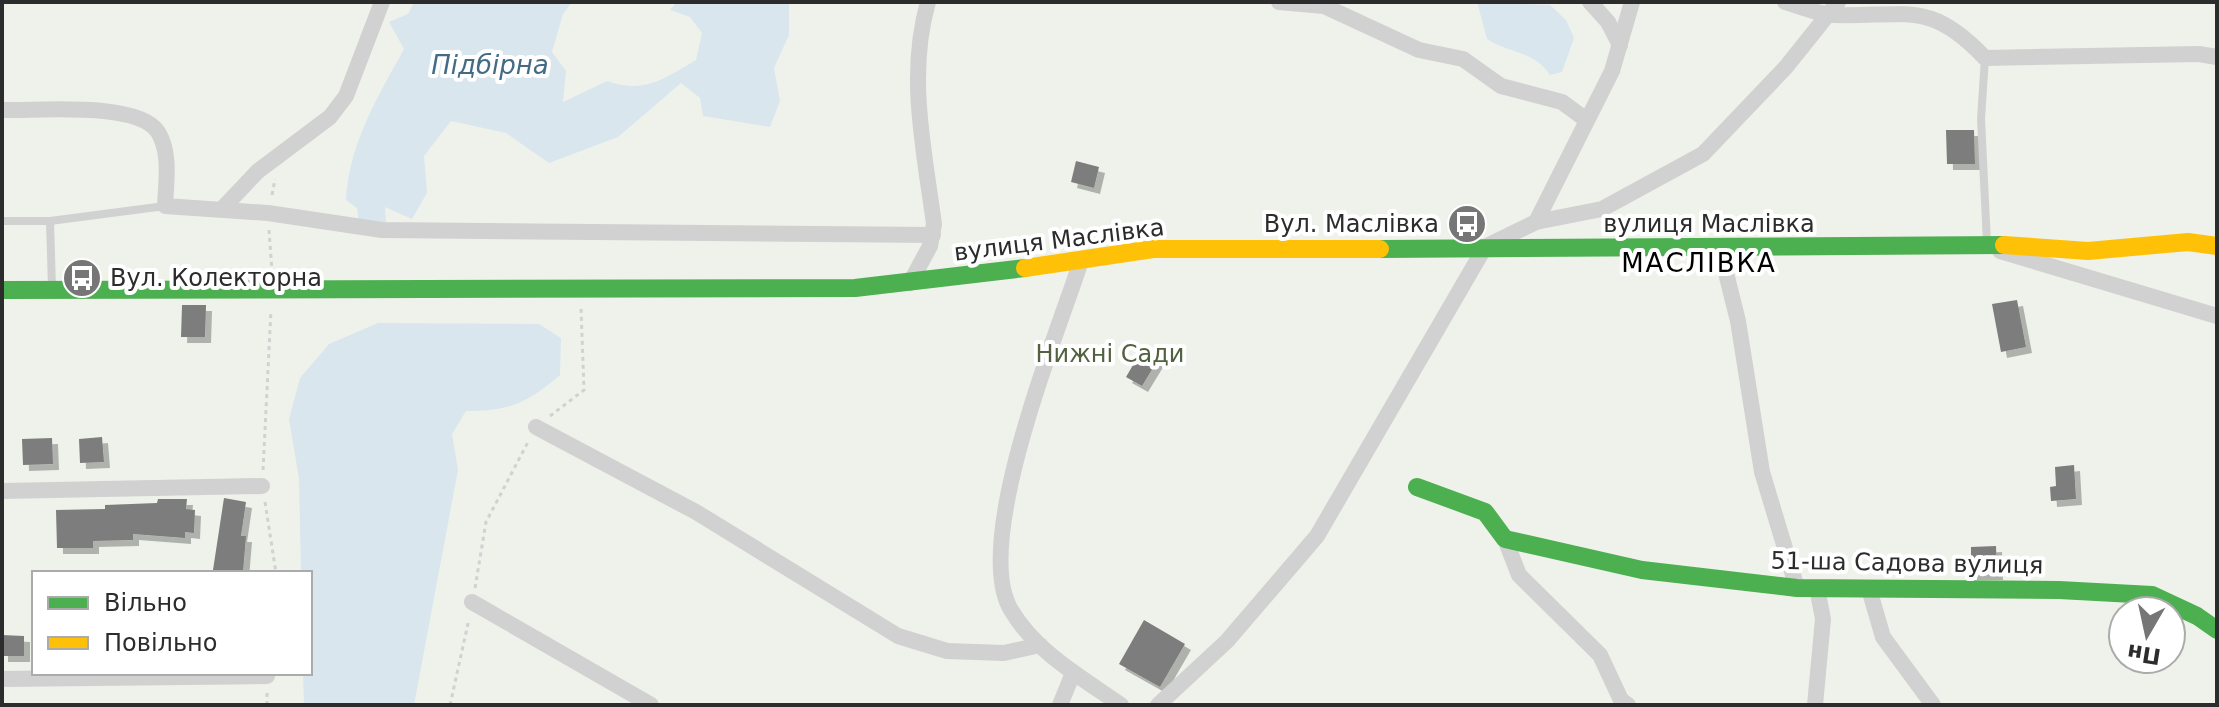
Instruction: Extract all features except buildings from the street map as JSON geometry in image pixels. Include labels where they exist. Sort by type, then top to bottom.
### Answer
[{"type":"street","points":[[222,209],[258,171],[330,117],[346,96],[382,2]]},
{"type":"street","points":[[910,283],[933,235],[915,67],[918,36],[928,2]]},
{"type":"street","points":[[1279,2],[1324,6],[1419,50],[1463,59],[1501,86],[1562,102],[1585,119]]},
{"type":"street","points":[[1590,2],[1608,22],[1620,45]]},
{"type":"street","points":[[1536,222],[1585,119],[1612,71],[1632,2]]},
{"type":"street","points":[[1785,2],[1860,14],[1906,4],[1945,12],[1969,34],[1985,58],[2199,54],[2217,57]]},
{"type":"street","points":[[1158,705],[1227,641],[1317,536],[1485,247],[1536,222],[1602,209],[1703,154],[1786,67],[1834,8]]},
{"type":"street","points":[[2,110],[122,112],[148,120],[157,131],[164,150],[165,206],[222,209],[382,230],[933,235]]},
{"type":"street","name":"вулиця Маслівка","points":[[2,290],[273,287],[813,289],[910,283],[1153,249],[1720,249],[1987,244],[2088,251],[2188,242],[2217,246]]},
{"type":"street","points":[[1987,244],[2022,260],[2217,316]]},
{"type":"street","points":[[1720,249],[1738,321],[1762,472],[1797,588]]},
{"type":"street","points":[[2111,249],[2103,267],[2109,280],[2118,287]]},
{"type":"street","points":[[1081,261],[1022,437],[1001,531],[998,568],[1010,608],[1040,645],[1073,673],[1121,705]]},
{"type":"street","points":[[536,427],[696,512],[898,636],[947,651],[1004,653],[1040,645]]},
{"type":"street","points":[[2,491],[262,486]]},
{"type":"street","points":[[1417,487],[1485,512],[1505,539],[1519,575],[1600,655],[1621,700],[1628,705]]},
{"type":"street","name":"51-ша Садова вулиця","points":[[1505,539],[1642,570],[1797,588],[2059,590],[2152,595],[2197,616],[2217,630]]},
{"type":"street","points":[[1815,705],[1823,619],[1817,588]]},
{"type":"street","points":[[1869,589],[1883,637],[1933,705]]},
{"type":"street","points":[[472,602],[651,705]]},
{"type":"street","points":[[1060,705],[1073,673]]},
{"type":"street","points":[[2,679],[267,676]]},
{"type":"lane","points":[[1985,58],[1981,119],[1987,244]]},
{"type":"lane","points":[[2,221],[50,221],[165,206]]},
{"type":"lane","points":[[50,221],[52,289]]},
{"type":"path","points":[[273,287],[266,356],[262,486],[276,571]]},
{"type":"path","points":[[450,705],[486,522],[536,427],[584,390],[580,288]]},
{"type":"green space","name":"Нижні Сади","points":[[2,2],[2217,2],[2217,705],[2,705]]},
{"type":"water","name":"Підбірна","points":[[414,2],[572,2],[563,14],[552,52],[566,71],[563,102],[607,81],[632,86],[653,82],[696,60],[702,33],[690,17],[670,10],[677,2],[789,2],[789,35],[774,68],[780,101],[770,127],[703,116],[700,98],[681,83],[618,137],[549,163],[506,133],[451,121],[424,156],[427,193],[412,219],[385,207],[386,224],[359,223],[357,208],[346,200],[348,179],[366,122],[404,49],[389,22],[408,14]]},
{"type":"water","points":[[1477,2],[1550,5],[1566,20],[1574,38],[1562,72],[1550,75],[1529,57],[1487,39]]},
{"type":"water","points":[[378,323],[539,324],[561,338],[560,375],[517,404],[466,411],[452,434],[458,470],[414,705],[304,705],[303,675],[312,675],[312,571],[301,571],[299,479],[289,419],[300,378],[329,344]]},
{"type":"traffic: fast","points":[[1380,249],[2004,245]]},
{"type":"traffic: fast","points":[[2,290],[855,288],[1025,268]]},
{"type":"traffic: fast","points":[[1417,487],[1485,512],[1505,539],[1642,570],[1797,588],[2059,590],[2152,595],[2197,616],[2217,630]]},
{"type":"traffic: slow","points":[[2004,245],[2088,251],[2188,242],[2217,246]]},
{"type":"traffic: slow","points":[[1025,268],[1153,249],[1380,249]]},
{"type":"place","name":"Вул. Маслівка","points":[[1467,224]]},
{"type":"place","name":"Вул. Колекторна","points":[[82,278]]},
{"type":"district","name":"МАСЛІВКА","points":[[1699,263]]}]
